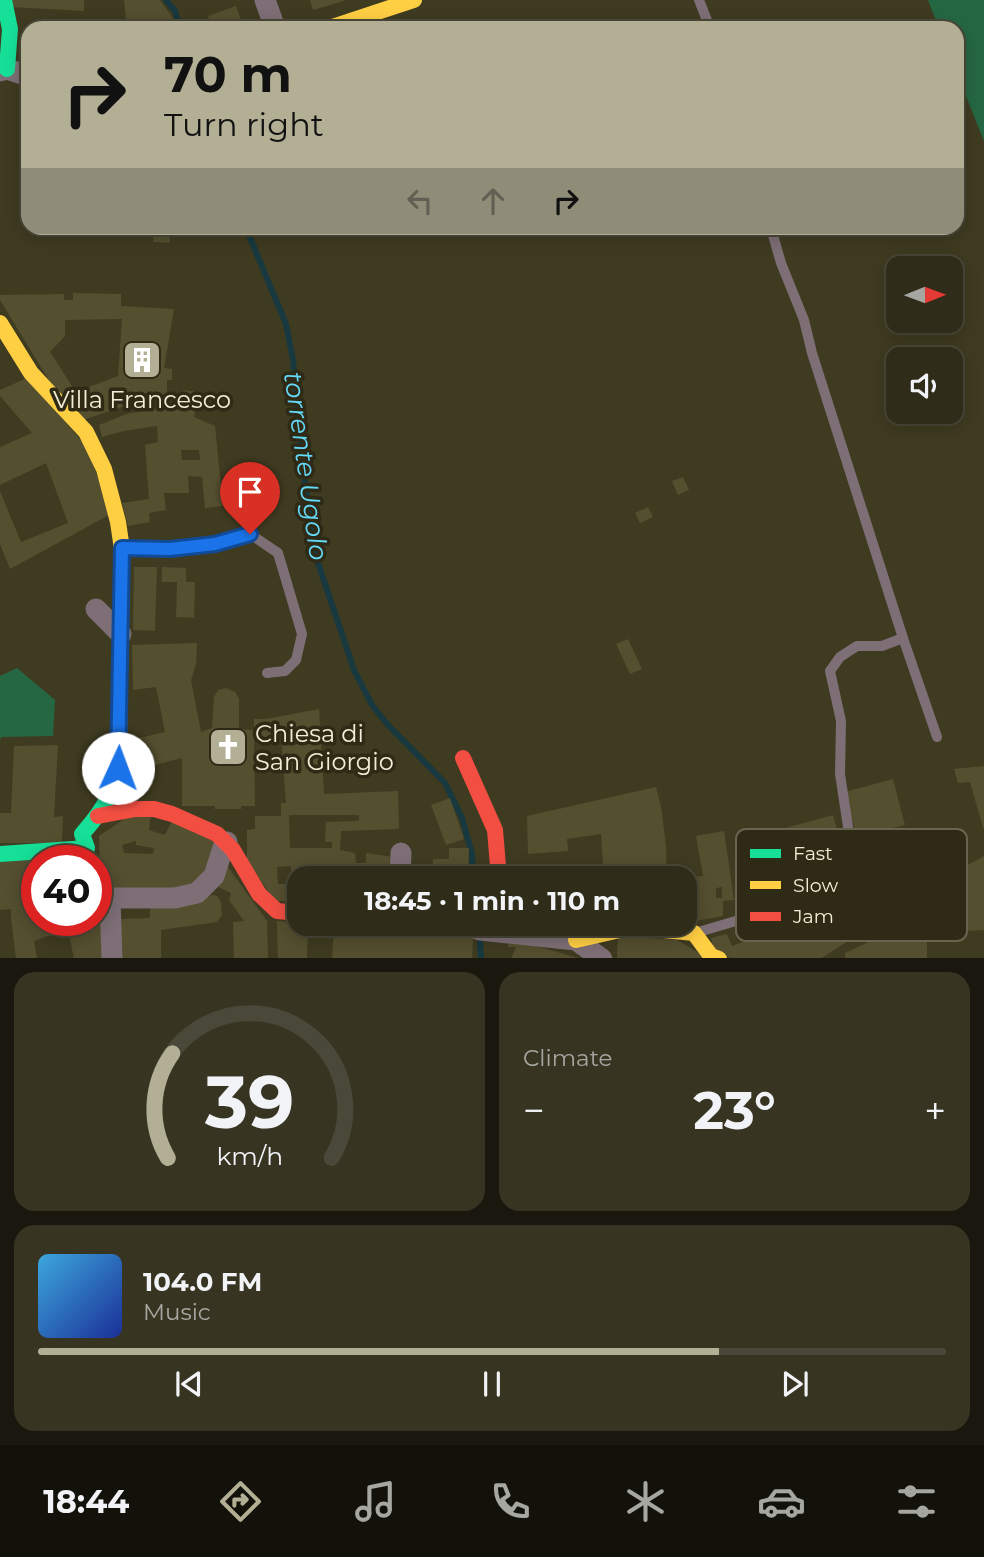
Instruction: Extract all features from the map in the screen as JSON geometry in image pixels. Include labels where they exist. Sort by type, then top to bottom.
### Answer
[{"type":"street","points":[[4,0],[10,29],[4,70],[21,74]]},
{"type":"street","points":[[265,0],[272,21]]},
{"type":"street","points":[[350,21],[414,0]]},
{"type":"street","points":[[0,323],[31,373],[86,432],[104,469],[118,522],[122,548],[118,768],[109,799],[98,816],[88,845]]},
{"type":"street","points":[[96,609],[121,634]]},
{"type":"street","points":[[463,758],[495,830],[498,866]]},
{"type":"street","points":[[98,816],[135,809],[154,809],[217,834],[238,857],[259,894],[277,911],[287,912]]},
{"type":"street","points":[[112,889],[175,898],[197,893],[214,876],[227,842]]},
{"type":"street","points":[[0,854],[21,852]]},
{"type":"street","points":[[400,866],[401,853]]},
{"type":"street","points":[[109,936],[112,958]]},
{"type":"street","points":[[538,936],[576,940],[594,936]]},
{"type":"street","points":[[696,936],[712,956],[719,958]]},
{"type":"street","points":[[576,940],[602,958]]},
{"type":"lane","points":[[699,0],[707,21]]},
{"type":"lane","points":[[773,235],[781,264],[804,320],[812,354],[937,737]]},
{"type":"lane","points":[[122,548],[170,549],[215,544],[250,534],[278,553],[302,634],[296,660],[285,671],[267,673]]},
{"type":"lane","points":[[848,829],[839,774],[841,721],[830,671],[840,657],[857,646],[882,646],[903,638]]},
{"type":"lane","points":[[697,932],[736,921]]},
{"type":"green space","points":[[928,0],[984,0],[984,141],[964,91],[964,21],[936,21]]},
{"type":"green space","points":[[17,668],[55,700],[53,736],[1,737],[0,741],[0,676]]},
{"type":"building","points":[[9,0],[84,0],[84,11],[11,7]]},
{"type":"building","points":[[124,0],[160,0],[173,18],[169,21],[126,21]]},
{"type":"building","points":[[310,0],[344,0],[344,1],[313,10]]},
{"type":"building","points":[[236,6],[241,21],[210,21],[208,16]]},
{"type":"building","points":[[154,235],[170,235],[170,243],[153,242]]},
{"type":"building","name":"Villa Francesco","points":[[73,293],[121,294],[121,306],[174,309],[164,368],[172,369],[172,380],[167,380],[167,396],[127,399],[131,404],[83,420],[56,392],[0,300],[0,295],[64,294],[64,300],[73,300]],"holes":[[[122,319],[118,376],[76,392],[50,352],[65,336],[65,320]]]},
{"type":"building","points":[[27,378],[87,447],[111,514],[10,569],[0,544],[0,491],[21,542],[68,523],[46,463],[0,485],[0,447],[32,433],[0,396],[0,390]]},
{"type":"building","points":[[183,390],[203,393],[194,417],[215,426],[223,506],[205,508],[202,477],[188,476],[189,493],[164,493],[166,510],[149,513],[150,522],[128,526],[122,503],[149,499],[145,445],[158,442],[157,426],[102,437],[99,425],[127,414],[150,409],[177,408]],"holes":[[[181,450],[199,450],[200,460],[182,460]]]},
{"type":"building","points":[[683,477],[689,490],[678,495],[672,481]]},
{"type":"building","points":[[648,507],[653,517],[640,523],[635,513]]},
{"type":"building","points":[[134,567],[157,567],[155,631],[133,630]]},
{"type":"building","points":[[162,567],[186,568],[186,582],[195,582],[194,618],[176,617],[177,582],[162,582]]},
{"type":"building","points":[[628,639],[642,669],[630,674],[616,644]]},
{"type":"building","points":[[197,643],[196,664],[191,680],[201,732],[212,728],[214,697],[218,690],[226,688],[235,692],[239,699],[239,729],[254,730],[254,719],[319,709],[324,794],[398,791],[399,829],[341,831],[340,850],[355,853],[356,863],[366,863],[366,853],[393,857],[393,866],[277,867],[278,884],[287,884],[287,901],[275,901],[247,861],[247,830],[255,829],[255,816],[281,816],[281,803],[286,803],[281,735],[254,740],[255,806],[215,809],[215,806],[182,806],[182,758],[139,769],[134,751],[137,750],[135,739],[165,732],[156,687],[133,690],[132,645]],"holes":[[[289,815],[359,815],[359,821],[326,822],[325,842],[332,842],[332,848],[290,848]]]},
{"type":"building","points":[[58,745],[54,817],[63,816],[62,843],[0,843],[0,813],[11,813],[14,746]]},
{"type":"building","points":[[984,766],[983,828],[970,782],[958,783],[954,769]]},
{"type":"building","points":[[893,779],[905,825],[889,829],[855,829],[845,792]]},
{"type":"building","points":[[656,787],[661,806],[667,866],[603,866],[601,834],[567,839],[568,851],[528,854],[527,816]]},
{"type":"building","points":[[450,798],[464,839],[446,845],[431,805]]},
{"type":"building","points":[[133,813],[151,814],[149,830],[165,835],[173,819],[218,843],[209,871],[192,890],[177,887],[175,893],[119,892],[112,887],[112,845],[99,845],[99,836]],"holes":[[[136,841],[136,845],[154,848],[153,854],[124,853],[122,845]]]},
{"type":"building","points":[[833,815],[837,829],[782,829]]},
{"type":"building","points":[[724,831],[734,900],[723,901],[723,916],[697,921],[697,876],[703,876],[696,836]],"holes":[[[722,887],[722,898],[716,898],[716,888]]]},
{"type":"building","points":[[449,848],[469,848],[468,866],[433,866],[433,859],[449,859]]},
{"type":"building","points":[[984,856],[984,930],[967,931],[967,865]]},
{"type":"building","points":[[0,859],[21,859],[21,936],[48,936],[34,941],[37,958],[16,958],[11,909],[0,910]]},
{"type":"building","points":[[223,860],[267,921],[268,958],[234,958],[233,922],[244,921],[229,900],[231,893],[218,887],[222,879]]},
{"type":"building","points":[[213,895],[221,902],[222,915],[217,922],[161,930],[161,958],[119,958],[118,919],[150,918],[150,904]]},
{"type":"building","points":[[277,921],[287,922],[287,936],[308,936],[307,958],[278,958]]},
{"type":"building","points":[[727,934],[732,946],[746,941],[848,941],[822,958],[731,958],[715,954],[711,938]]},
{"type":"building","points":[[69,936],[106,936],[108,958],[74,958]]},
{"type":"building","points":[[333,936],[470,936],[473,938],[472,958],[332,958]]},
{"type":"building","points":[[618,936],[677,940],[707,958],[617,958]]},
{"type":"building","points":[[516,940],[578,958],[511,958],[516,947],[508,947],[508,942]]},
{"type":"building","points":[[871,941],[927,941],[927,958],[845,958],[845,953]]},
{"type":"waterway","points":[[166,0],[175,11],[178,21]]},
{"type":"waterway","name":"torrente Ugolo","points":[[249,235],[286,324],[293,360],[302,462],[316,557],[354,670],[372,705],[388,725],[445,783],[462,818],[472,866]]},
{"type":"waterway","name":"torrente Ugolo","points":[[480,938],[481,958]]},
{"type":"traffic: fast","points":[[4,0],[10,29],[7,69]]},
{"type":"traffic: fast","points":[[0,854],[87,848],[82,834],[105,804],[116,778],[119,735]]},
{"type":"traffic: slow","points":[[350,21],[414,0]]},
{"type":"traffic: slow","points":[[0,323],[31,373],[86,432],[104,469],[122,549],[119,735]]},
{"type":"traffic: slow","points":[[576,940],[633,927],[694,933],[711,956],[716,958]]},
{"type":"traffic: jam","points":[[463,758],[495,830],[498,866]]},
{"type":"traffic: jam","points":[[98,816],[135,809],[154,809],[217,834],[233,850],[259,894],[277,911],[287,912]]},
{"type":"place","name":"Villa Francesco","points":[[142,360]]},
{"type":"place","name":"Chiesa di San Giorgio","points":[[228,747]]},
{"type":"route","points":[[118,768],[122,548],[170,549],[215,544],[250,534]]}]
